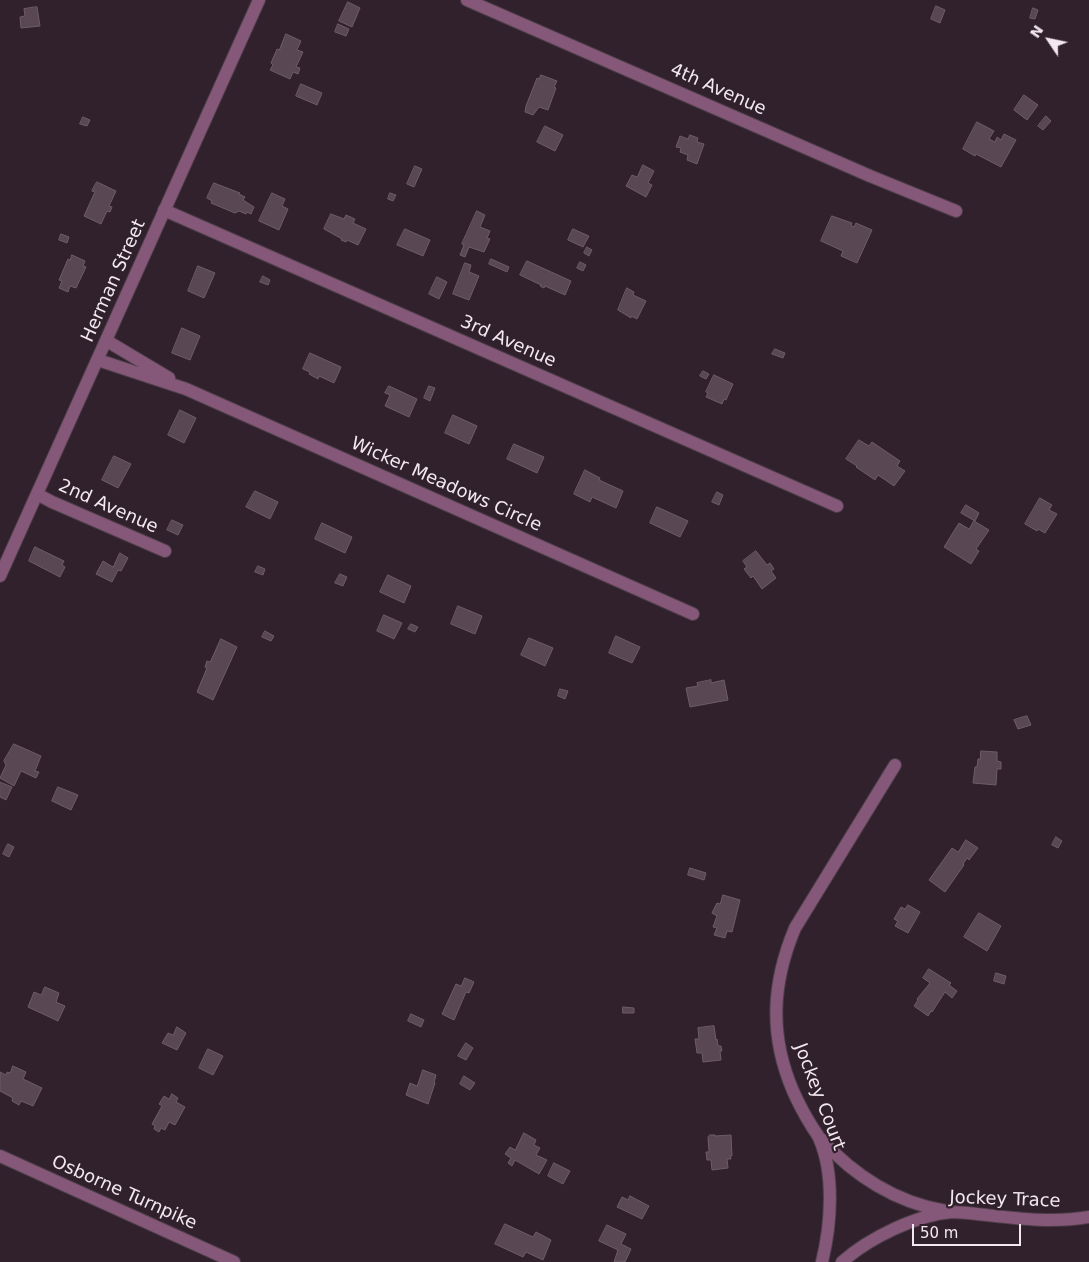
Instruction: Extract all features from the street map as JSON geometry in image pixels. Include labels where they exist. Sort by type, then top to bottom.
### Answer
[{"type":"street","name":"Herman Street","points":[[0,576],[259,0]]},
{"type":"street","name":"4th Avenue","points":[[467,0],[772,134],[956,211]]},
{"type":"street","name":"3rd Avenue","points":[[164,210],[837,506]]},
{"type":"street","name":"Wicker Meadows Circle","points":[[107,341],[186,389]]},
{"type":"street","name":"Wicker Meadows Circle","points":[[98,360],[186,389],[693,614]]},
{"type":"street","name":"2nd Avenue","points":[[37,494],[165,551]]},
{"type":"street","name":"Jockey Court","points":[[822,1262],[827,1241],[829,1187],[826,1166],[819,1138],[793,1091],[783,1064],[777,1035],[778,978],[786,950],[805,909],[895,765]]},
{"type":"street","points":[[819,1138],[847,1166],[876,1185],[905,1200],[937,1210],[952,1212]]},
{"type":"street","name":"Osborne Turnpike","points":[[0,1156],[234,1262]]},
{"type":"street","name":"Jockey Trace","points":[[842,1262],[850,1254],[896,1228],[922,1219],[952,1212],[1034,1220],[1075,1220],[1089,1217]]},
{"type":"building","points":[[348,2],[360,8],[352,27],[339,21]]},
{"type":"building","points":[[936,6],[945,10],[940,23],[931,19]]},
{"type":"building","points":[[37,7],[40,26],[21,28],[20,17],[25,16],[24,9]]},
{"type":"building","points":[[1033,8],[1038,10],[1035,19],[1030,18]]},
{"type":"building","points":[[338,24],[349,29],[346,36],[335,32]]},
{"type":"building","points":[[286,34],[301,41],[297,50],[303,52],[296,67],[300,68],[298,74],[293,72],[290,79],[270,70],[277,49],[279,50]]},
{"type":"building","points":[[541,75],[557,81],[554,87],[556,88],[548,110],[539,107],[533,115],[525,112],[526,106],[537,78],[539,79]]},
{"type":"building","points":[[301,84],[322,93],[317,105],[296,96]]},
{"type":"building","points":[[1024,95],[1038,105],[1027,120],[1014,110]]},
{"type":"building","points":[[1046,116],[1051,121],[1043,130],[1038,126]]},
{"type":"building","points":[[83,117],[90,120],[87,126],[80,124]]},
{"type":"building","points":[[977,122],[994,131],[989,139],[995,142],[997,137],[1001,140],[1004,134],[1016,140],[1001,167],[963,149]]},
{"type":"building","points":[[545,126],[563,135],[555,151],[537,142]]},
{"type":"building","points":[[690,135],[698,138],[697,142],[704,144],[697,164],[687,160],[688,155],[680,152],[681,148],[676,147],[680,136],[688,139]]},
{"type":"building","points":[[643,165],[654,171],[648,183],[652,185],[646,197],[626,186],[632,175],[637,177]]},
{"type":"building","points":[[415,166],[422,169],[414,187],[407,184]]},
{"type":"building","points":[[97,182],[116,191],[109,206],[112,207],[110,212],[107,211],[101,224],[84,216],[95,192],[92,191]]},
{"type":"building","points":[[214,183],[240,193],[245,197],[243,200],[254,207],[251,214],[239,211],[235,213],[211,203],[212,201],[207,198]]},
{"type":"building","points":[[272,193],[285,199],[282,206],[288,209],[279,230],[259,221]]},
{"type":"building","points":[[390,193],[396,195],[393,201],[388,199]]},
{"type":"building","points":[[477,211],[485,215],[480,227],[490,231],[487,238],[490,239],[484,252],[469,247],[465,257],[460,255],[464,245],[462,244]]},
{"type":"building","points":[[331,214],[344,219],[346,215],[355,219],[353,223],[366,229],[358,245],[347,240],[346,242],[341,240],[324,229]]},
{"type":"building","points":[[832,216],[852,223],[851,226],[854,227],[856,223],[872,230],[857,263],[841,256],[843,251],[821,241]]},
{"type":"building","points":[[405,229],[430,240],[423,256],[397,245]]},
{"type":"building","points":[[573,229],[589,236],[583,247],[568,240]]},
{"type":"building","points":[[61,234],[69,237],[67,243],[59,240]]},
{"type":"building","points":[[587,247],[592,250],[589,256],[584,253]]},
{"type":"building","points":[[72,255],[85,261],[83,266],[86,267],[76,288],[70,286],[68,292],[59,288],[62,281],[59,280],[68,259],[70,260]]},
{"type":"building","points":[[491,259],[509,267],[507,272],[489,264]]},
{"type":"building","points":[[527,261],[571,281],[565,295],[545,286],[544,288],[520,275]]},
{"type":"building","points":[[580,262],[586,265],[583,271],[577,268]]},
{"type":"building","points":[[465,263],[471,265],[469,272],[479,276],[469,300],[453,294]]},
{"type":"building","points":[[198,266],[215,273],[204,298],[188,291]]},
{"type":"building","points":[[263,276],[270,280],[268,285],[260,282]]},
{"type":"building","points":[[437,277],[447,282],[439,299],[429,294]]},
{"type":"building","points":[[627,288],[634,292],[633,295],[646,301],[637,319],[631,316],[631,318],[618,310]]},
{"type":"building","points":[[182,328],[200,336],[190,360],[172,353]]},
{"type":"building","points":[[775,349],[785,353],[783,358],[772,354]]},
{"type":"building","points":[[310,353],[341,367],[334,383],[319,376],[318,379],[303,369]]},
{"type":"building","points":[[703,371],[709,374],[706,379],[700,376]]},
{"type":"building","points":[[714,375],[733,384],[726,400],[724,399],[722,404],[706,397],[708,393],[706,392]]},
{"type":"building","points":[[389,386],[417,399],[409,417],[385,406],[390,395],[385,393]]},
{"type":"building","points":[[429,386],[435,388],[430,401],[424,398]]},
{"type":"building","points":[[180,410],[196,418],[184,443],[168,435]]},
{"type":"building","points":[[453,415],[477,426],[469,444],[445,433]]},
{"type":"building","points":[[859,440],[869,446],[872,442],[900,461],[897,466],[905,471],[894,486],[878,475],[875,480],[846,459]]},
{"type":"building","points":[[514,444],[544,457],[537,473],[507,459]]},
{"type":"building","points":[[114,456],[131,464],[118,488],[102,480]]},
{"type":"building","points":[[585,470],[600,478],[599,480],[623,491],[616,508],[592,497],[590,502],[574,494]]},
{"type":"building","points":[[255,491],[278,502],[270,519],[246,507]]},
{"type":"building","points":[[717,492],[723,495],[719,505],[712,502]]},
{"type":"building","points":[[1040,498],[1052,505],[1049,510],[1057,514],[1045,533],[1025,524]]},
{"type":"building","points":[[966,505],[979,513],[975,521],[961,513]]},
{"type":"building","points":[[657,507],[688,521],[680,537],[650,523]]},
{"type":"building","points":[[172,520],[183,525],[178,535],[167,530]]},
{"type":"building","points":[[974,521],[989,530],[976,549],[979,551],[971,564],[944,547],[959,523],[969,529]]},
{"type":"building","points":[[322,523],[352,537],[345,553],[315,539]]},
{"type":"building","points":[[35,547],[64,561],[62,565],[65,567],[60,577],[29,561]]},
{"type":"building","points":[[756,551],[767,565],[770,563],[774,569],[771,571],[776,578],[762,589],[753,576],[751,578],[744,569],[747,567],[743,561]]},
{"type":"building","points":[[120,553],[128,558],[121,571],[118,570],[112,582],[96,574],[103,561],[113,567]]},
{"type":"building","points":[[258,566],[265,569],[263,575],[255,572]]},
{"type":"building","points":[[340,574],[347,577],[343,586],[335,583]]},
{"type":"building","points":[[388,575],[411,586],[404,603],[380,592]]},
{"type":"building","points":[[458,606],[482,616],[475,634],[451,624]]},
{"type":"building","points":[[384,615],[402,623],[394,639],[377,631]]},
{"type":"building","points":[[411,624],[418,627],[415,632],[408,629]]},
{"type":"building","points":[[265,631],[274,636],[271,641],[262,637]]},
{"type":"building","points":[[616,636],[640,647],[632,663],[609,653]]},
{"type":"building","points":[[529,638],[553,648],[545,666],[521,655]]},
{"type":"building","points":[[221,639],[237,647],[213,700],[197,692],[207,668],[205,667],[207,661],[210,662]]},
{"type":"building","points":[[711,680],[711,683],[724,680],[728,700],[690,707],[686,688],[698,686],[697,683]]},
{"type":"building","points":[[560,689],[568,691],[565,699],[558,696]]},
{"type":"building","points":[[1027,716],[1031,725],[1018,729],[1014,720]]},
{"type":"building","points":[[14,744],[41,756],[35,771],[39,772],[36,778],[21,771],[14,786],[0,778],[6,765],[4,761]]},
{"type":"building","points":[[981,751],[997,752],[997,761],[1001,762],[1001,769],[997,769],[996,785],[973,783],[975,767],[977,767],[978,759],[980,759]]},
{"type":"building","points":[[0,782],[12,787],[6,800],[0,797]]},
{"type":"building","points":[[58,787],[78,795],[71,810],[52,801]]},
{"type":"building","points":[[1056,837],[1062,841],[1058,848],[1052,845]]},
{"type":"building","points":[[966,840],[978,848],[969,860],[967,858],[945,892],[929,880],[952,848],[958,852]]},
{"type":"building","points":[[8,844],[14,847],[9,857],[3,854]]},
{"type":"building","points":[[690,868],[706,873],[704,880],[688,875]]},
{"type":"building","points":[[723,895],[740,900],[732,932],[727,931],[725,938],[714,935],[717,928],[713,927],[717,916],[712,913],[717,903],[720,904]]},
{"type":"building","points":[[908,905],[920,912],[908,933],[895,926],[898,921],[894,919],[901,907],[905,909]]},
{"type":"building","points":[[979,913],[1001,926],[987,951],[964,937]]},
{"type":"building","points":[[929,969],[951,983],[949,985],[957,991],[952,998],[945,992],[928,1016],[914,1006],[917,999],[930,983],[923,978]]},
{"type":"building","points":[[996,973],[1006,976],[1004,984],[994,981]]},
{"type":"building","points":[[465,978],[474,982],[469,993],[466,992],[454,1020],[442,1014],[456,984],[461,986]]},
{"type":"building","points":[[45,987],[59,993],[56,1002],[65,1006],[58,1021],[28,1007],[34,992],[41,995]]},
{"type":"building","points":[[623,1007],[634,1008],[634,1013],[623,1013]]},
{"type":"building","points":[[411,1014],[424,1020],[421,1027],[408,1021]]},
{"type":"building","points":[[714,1026],[718,1046],[721,1046],[721,1060],[703,1062],[702,1053],[697,1053],[695,1039],[699,1039],[698,1028]]},
{"type":"building","points":[[177,1027],[186,1033],[177,1050],[162,1043],[168,1033],[173,1035]]},
{"type":"building","points":[[466,1043],[473,1048],[466,1060],[458,1056]]},
{"type":"building","points":[[208,1049],[223,1056],[213,1075],[199,1068]]},
{"type":"building","points":[[13,1066],[26,1072],[23,1079],[42,1088],[33,1106],[21,1101],[19,1105],[12,1101],[13,1098],[0,1091],[0,1072],[6,1075],[7,1072],[10,1073]]},
{"type":"building","points":[[423,1070],[436,1075],[428,1104],[406,1095],[410,1083],[417,1086]]},
{"type":"building","points":[[464,1076],[475,1083],[470,1090],[460,1084]]},
{"type":"building","points":[[172,1094],[178,1098],[176,1102],[185,1107],[175,1125],[169,1122],[165,1130],[161,1128],[159,1132],[154,1129],[155,1126],[152,1124],[162,1106],[159,1104],[164,1096],[169,1099]]},
{"type":"building","points":[[524,1133],[536,1140],[534,1145],[540,1148],[536,1155],[547,1160],[539,1174],[515,1160],[512,1166],[508,1163],[511,1158],[505,1154],[510,1147],[515,1150]]},
{"type":"building","points":[[710,1135],[731,1135],[732,1156],[730,1156],[731,1159],[727,1159],[728,1168],[712,1170],[711,1160],[707,1160],[706,1152],[709,1152],[708,1137]]},
{"type":"building","points":[[554,1163],[570,1171],[563,1184],[548,1176]]},
{"type":"building","points":[[630,1196],[649,1206],[642,1219],[617,1207],[622,1197],[628,1200]]},
{"type":"building","points":[[505,1224],[533,1237],[536,1232],[551,1240],[543,1260],[526,1252],[523,1257],[495,1244]]},
{"type":"building","points":[[607,1225],[626,1234],[621,1244],[631,1249],[625,1262],[614,1262],[618,1250],[599,1241]]}]
